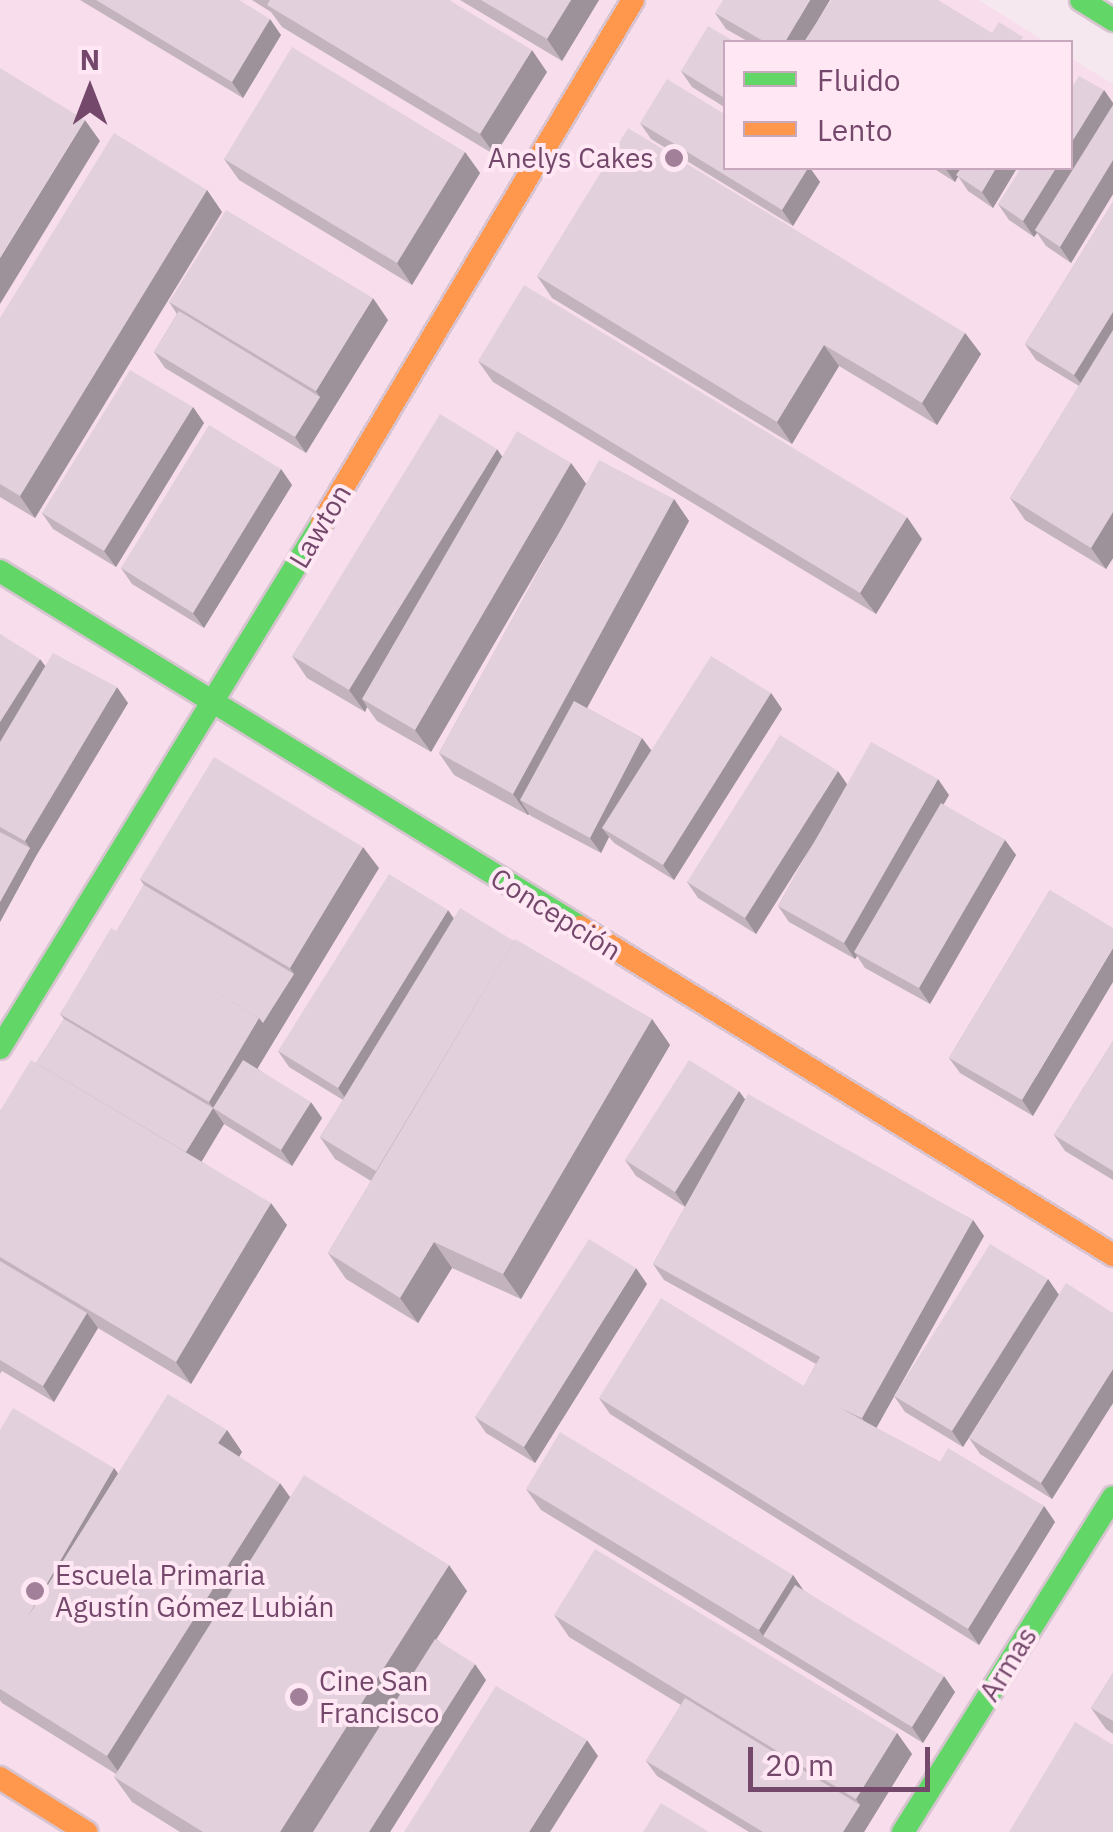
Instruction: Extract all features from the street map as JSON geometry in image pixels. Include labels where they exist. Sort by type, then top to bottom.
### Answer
[{"type":"street","name":"Lawton","points":[[0,1048],[214,704],[633,0]]},
{"type":"street","points":[[1081,0],[1113,20]]},
{"type":"street","name":"Concepción","points":[[0,571],[1113,1256]]},
{"type":"street","name":"Armas","points":[[903,1832],[1113,1497]]},
{"type":"street","points":[[0,1778],[86,1832]]},
{"type":"shaded area","points":[[0,0],[979,0],[1043,40],[723,40],[723,170],[1073,170],[1073,59],[1113,84],[1113,1832],[0,1832]]},
{"type":"building","points":[[96,0],[239,0],[270,19],[232,82]]},
{"type":"building","points":[[270,0],[449,0],[532,50],[480,134],[267,5]]},
{"type":"building","points":[[481,0],[571,0],[547,39]]},
{"type":"building","points":[[723,0],[810,0],[786,40],[762,40],[715,13]]},
{"type":"building","points":[[831,0],[938,0],[992,33],[999,22],[1023,37],[1021,40],[805,40]]},
{"type":"building","points":[[708,26],[732,40],[723,40],[723,97],[681,71]]},
{"type":"building","points":[[292,47],[465,152],[397,263],[224,159]]},
{"type":"building","points":[[0,68],[85,120],[0,258]]},
{"type":"building","points":[[1079,76],[1104,90],[1073,140],[1073,85]]},
{"type":"building","points":[[667,79],[723,113],[723,170],[807,170],[782,210],[640,123]]},
{"type":"building","points":[[1113,105],[1113,160],[1060,247],[1035,230]]},
{"type":"building","points":[[628,128],[965,333],[922,403],[824,345],[777,422],[537,276]]},
{"type":"building","points":[[114,133],[207,190],[20,496],[0,484],[0,318]]},
{"type":"building","points":[[960,170],[995,170],[982,192],[956,175]]},
{"type":"building","points":[[1020,170],[1055,170],[1023,221],[998,204]]},
{"type":"building","points":[[1113,202],[1113,312],[1074,375],[1025,344]]},
{"type":"building","points":[[226,210],[373,298],[316,391],[169,302]]},
{"type":"building","points":[[524,285],[907,517],[860,593],[478,361]]},
{"type":"building","points":[[179,311],[320,397],[295,437],[154,352]]},
{"type":"building","points":[[1113,330],[1113,512],[1091,548],[1010,498]]},
{"type":"building","points":[[130,370],[193,407],[104,551],[42,513]]},
{"type":"building","points":[[440,414],[497,449],[349,690],[292,656]]},
{"type":"building","points":[[209,425],[281,469],[193,613],[121,568]]},
{"type":"building","points":[[517,431],[571,463],[415,730],[362,699]]},
{"type":"building","points":[[599,460],[674,499],[513,794],[439,753]]},
{"type":"building","points":[[0,634],[40,659],[0,722]]},
{"type":"building","points":[[53,653],[117,687],[25,841],[0,827],[0,742]]},
{"type":"building","points":[[711,656],[771,693],[663,865],[602,828]]},
{"type":"building","points":[[574,701],[642,738],[590,838],[520,800]]},
{"type":"building","points":[[780,735],[838,771],[745,918],[687,882]]},
{"type":"building","points":[[871,742],[938,779],[844,943],[778,906]]},
{"type":"building","points":[[214,757],[363,847],[290,968],[140,879]]},
{"type":"building","points":[[941,803],[1005,840],[919,988],[854,952]]},
{"type":"building","points":[[0,832],[30,848],[0,902]]},
{"type":"building","points":[[389,874],[448,910],[338,1088],[278,1051]]},
{"type":"building","points":[[144,885],[294,974],[263,1023],[116,932]]},
{"type":"building","points":[[1050,890],[1113,928],[1113,948],[1022,1100],[949,1058]]},
{"type":"building","points":[[460,908],[514,941],[376,1171],[320,1137]]},
{"type":"building","points":[[111,928],[259,1018],[209,1102],[60,1014]]},
{"type":"building","points":[[515,939],[652,1019],[503,1274],[434,1242],[400,1298],[328,1253]]},
{"type":"building","points":[[64,1019],[213,1108],[186,1152],[36,1063]]},
{"type":"building","points":[[1113,1041],[1113,1171],[1054,1135]]},
{"type":"building","points":[[31,1060],[271,1203],[176,1362],[0,1257],[0,1111]]},
{"type":"building","points":[[243,1060],[311,1102],[281,1150],[213,1108]]},
{"type":"building","points":[[689,1060],[739,1091],[675,1192],[625,1160]]},
{"type":"building","points":[[748,1094],[973,1220],[862,1418],[840,1408],[940,1462],[948,1448],[1044,1506],[968,1629],[599,1398],[661,1298],[804,1386],[820,1357],[653,1264]]},
{"type":"building","points":[[589,1239],[636,1268],[524,1447],[475,1417]]},
{"type":"building","points":[[990,1244],[1048,1279],[952,1431],[894,1396]]},
{"type":"building","points":[[0,1261],[87,1313],[43,1386],[0,1360]]},
{"type":"building","points":[[1066,1283],[1113,1313],[1113,1369],[1041,1483],[969,1438]]},
{"type":"building","points":[[168,1394],[227,1430],[218,1443],[280,1483],[107,1756],[0,1689],[0,1430],[13,1408],[114,1468],[27,1618]]},
{"type":"building","points":[[560,1432],[793,1575],[759,1630],[526,1489]]},
{"type":"building","name":"Cine San Francisco","points":[[304,1475],[449,1565],[280,1832],[203,1832],[114,1777]]},
{"type":"building","points":[[595,1549],[897,1733],[856,1799],[554,1615]]},
{"type":"building","points":[[795,1585],[944,1676],[912,1727],[763,1636]]},
{"type":"building","points":[[435,1639],[475,1664],[369,1832],[313,1832]]},
{"type":"building","points":[[1113,1673],[1113,1721],[1091,1708]]},
{"type":"building","points":[[496,1686],[587,1740],[529,1832],[404,1832]]},
{"type":"building","points":[[685,1698],[860,1805],[843,1832],[763,1832],[646,1761]]},
{"type":"building","points":[[1075,1722],[1113,1745],[1113,1832],[1009,1832]]},
{"type":"building","points":[[661,1803],[709,1832],[643,1832]]},
{"type":"traffic: fast","points":[[1081,0],[1113,20]]},
{"type":"traffic: fast","points":[[0,1048],[322,523]]},
{"type":"traffic: fast","points":[[0,571],[580,927]]},
{"type":"traffic: fast","points":[[903,1832],[1113,1497]]},
{"type":"traffic: slow","points":[[322,523],[633,0]]},
{"type":"traffic: slow","points":[[580,927],[1113,1255]]},
{"type":"traffic: slow","points":[[0,1778],[86,1832]]},
{"type":"place","name":"Anelys Cakes","points":[[674,158]]},
{"type":"place","name":"Escuela Primaria Agustín Gómez Lubián","points":[[35,1591]]},
{"type":"place","name":"Cine San Francisco","points":[[299,1697]]}]
